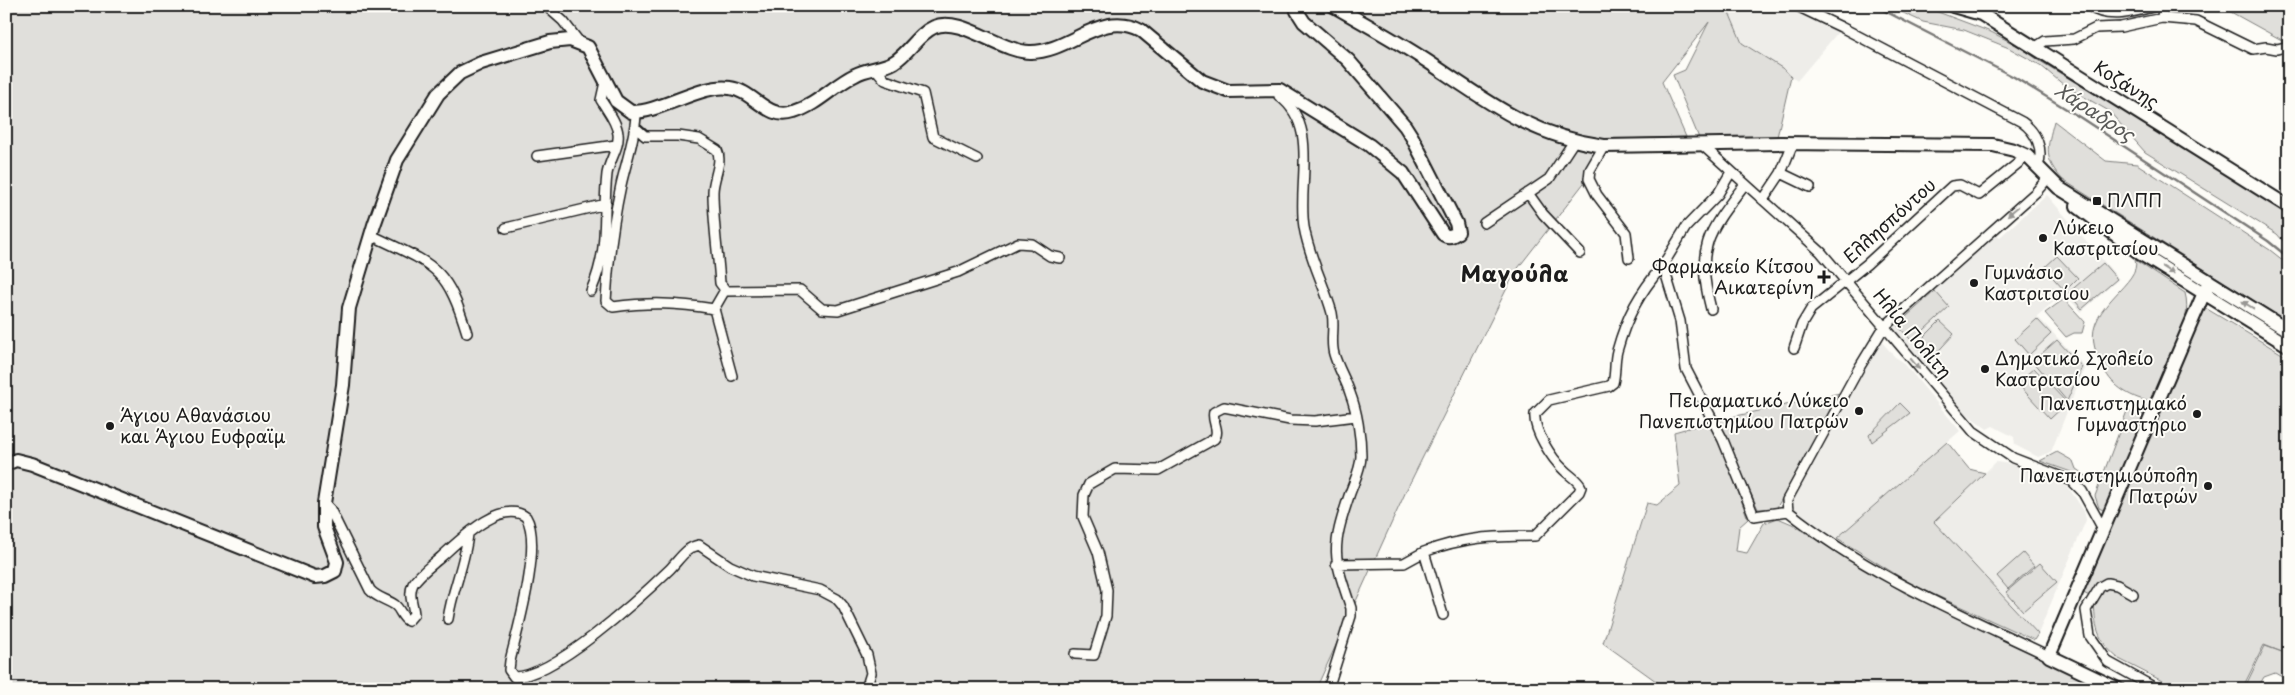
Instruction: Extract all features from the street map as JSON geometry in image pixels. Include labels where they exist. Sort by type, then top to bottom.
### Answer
[{"type":"main road","points":[[6,464],[16,460],[32,464],[315,577],[330,574],[337,566],[324,527],[324,503],[343,385],[349,308],[371,235],[397,160],[438,94],[460,73],[481,63],[550,42],[570,40],[588,47],[605,82],[623,108],[636,112],[720,87],[739,90],[770,112],[787,114],[795,112],[824,96],[855,75],[893,62],[936,26],[946,25],[960,28],[1009,47],[1030,52],[1053,48],[1099,27],[1123,24],[1141,30],[1202,81],[1214,87],[1228,92],[1280,90],[1294,97],[1370,145],[1403,173],[1442,234],[1449,236],[1458,232],[1456,223],[1412,137],[1348,60],[1304,22],[1298,11],[1299,6]]},
{"type":"main road","points":[[1334,6],[1425,60],[1508,116],[1546,132],[1574,141],[1604,146],[1793,143],[1993,145],[2014,150],[2027,156],[2060,188],[2289,331]]},
{"type":"main road","name":"Κοζάνης","points":[[1953,6],[1981,14],[2284,203]]},
{"type":"main road","points":[[2060,188],[2074,204],[2108,231],[2289,346]]},
{"type":"main road","points":[[2118,689],[2049,656],[2209,281]]},
{"type":"street","points":[[546,6],[563,21],[580,43]]},
{"type":"street","points":[[1797,6],[2022,122],[2039,144],[2041,153],[2038,166]]},
{"type":"street","points":[[2089,6],[2097,13],[2131,13],[2155,6]]},
{"type":"street","points":[[2162,18],[2163,6]]},
{"type":"street","points":[[2034,48],[2045,41],[2074,39],[2096,28],[2121,27],[2162,18],[2196,21],[2253,49],[2277,49],[2289,46]]},
{"type":"street","points":[[875,68],[885,80],[923,93],[933,137],[977,159]]},
{"type":"street","points":[[591,290],[600,270],[604,251],[607,172],[619,136],[601,100],[605,82]]},
{"type":"street","points":[[1270,90],[1287,102],[1304,131],[1302,190],[1304,227],[1311,254],[1331,312],[1333,351],[1352,397],[1361,457],[1337,531],[1334,549],[1336,564],[1351,608],[1351,616],[1329,689]]},
{"type":"street","points":[[636,112],[636,128],[621,187],[606,301],[613,307],[673,302],[714,309]]},
{"type":"street","points":[[636,128],[645,136],[678,136],[699,139],[718,150],[720,159],[714,180],[713,200],[720,283],[725,290]]},
{"type":"street","points":[[1484,223],[1549,179],[1574,141]]},
{"type":"street","points":[[1763,200],[1782,173],[1793,143]]},
{"type":"street","name":"Ηλία Πολίτη","points":[[1701,144],[1817,248],[1973,431],[2014,458],[2072,481],[2082,491],[2103,529]]},
{"type":"street","points":[[537,156],[616,145]]},
{"type":"street","points":[[1604,146],[1590,170],[1589,180],[1625,231],[1630,258]]},
{"type":"street","name":"Ελλησπόντου","points":[[1794,348],[1796,338],[1809,312],[1846,282],[1952,186],[1960,185],[1979,195],[2027,156]]},
{"type":"street","points":[[1336,564],[1404,563],[1424,552],[1449,542],[1475,537],[1535,536],[1579,492],[1581,487],[1579,483],[1562,469],[1536,429],[1535,414],[1549,400],[1609,386],[1613,383],[1616,354],[1628,317],[1640,293],[1663,265],[1686,227],[1718,194],[1731,172]]},
{"type":"street","points":[[1782,173],[1810,187]]},
{"type":"street","points":[[1788,511],[1787,500],[1862,362],[1884,327],[2036,192],[2048,178]]},
{"type":"street","points":[[1711,309],[1705,288],[1706,241],[1716,221],[1744,184]]},
{"type":"street","points":[[1528,193],[1538,208],[1580,254]]},
{"type":"street","points":[[506,228],[606,204]]},
{"type":"street","points":[[371,235],[422,260],[442,274],[457,299],[467,333]]},
{"type":"street","points":[[725,290],[800,290],[822,309],[838,310],[958,272],[1018,243],[1032,244],[1050,256],[1060,258]]},
{"type":"street","points":[[1663,265],[1680,321],[1686,369],[1723,440],[1754,516],[1788,511],[1859,560],[1909,590],[2049,656]]},
{"type":"street","points":[[725,290],[714,309],[732,376]]},
{"type":"street","points":[[1075,654],[1094,655],[1106,616],[1107,590],[1098,552],[1083,517],[1084,495],[1089,484],[1115,469],[1158,470],[1214,439],[1217,436],[1213,415],[1214,412],[1224,407],[1290,420],[1315,421],[1356,416]]},
{"type":"street","points":[[324,503],[330,509],[370,590],[378,598],[394,605],[406,620],[410,620],[414,614],[410,597],[416,580],[479,525],[507,513],[521,514],[528,521],[530,576],[510,662],[509,670],[514,677],[524,675],[564,658],[613,620],[671,568],[688,549],[699,546],[730,566],[753,576],[820,590],[837,599],[843,606],[866,655],[871,673],[866,689]]},
{"type":"street","points":[[448,619],[450,604],[464,562],[468,534]]},
{"type":"street","points":[[1424,552],[1443,615]]},
{"type":"street","points":[[2133,594],[2107,583],[2100,587],[2086,610],[2090,636],[2108,662],[2157,689]]},
{"type":"shaded area","points":[[6,6],[1729,6],[1728,10],[1742,43],[1782,68],[1791,76],[1777,137],[1699,138],[1673,75],[1685,70],[1709,22],[1662,82],[1686,137],[1618,139],[1515,272],[1407,489],[1316,689],[6,689]]},
{"type":"shaded area","points":[[1729,6],[1786,6],[1839,31],[1797,81],[1782,68],[1742,43],[1728,10]]},
{"type":"shaded area","points":[[1888,6],[1922,6],[1991,32],[2020,47],[2040,61],[2289,211],[2289,248],[2277,234],[2145,152],[2109,111],[2065,86],[2040,65],[2009,48],[1964,30],[1923,22]]},
{"type":"shaded area","points":[[2214,6],[2289,6],[2289,44],[2229,11]]},
{"type":"shaded area","points":[[2054,121],[2106,161],[2137,164],[2270,250],[2289,265],[2289,323],[2063,180],[2052,166],[2048,153]]},
{"type":"shaded area","points":[[2047,195],[2119,279],[2081,312],[2064,293],[2037,316],[2085,367],[2051,452],[2038,457],[2015,445],[2014,437],[1993,426],[1987,429],[1959,408],[1892,327],[1996,234],[2000,237]]},
{"type":"shaded area","points":[[2057,256],[2078,278],[2065,291],[2044,268]]},
{"type":"shaded area","points":[[2135,260],[2185,293],[2187,305],[2177,348],[2153,402],[2131,395],[2118,387],[2104,369],[2094,344],[2094,330],[2098,318],[2131,277],[2135,268]]},
{"type":"shaded area","points":[[2103,263],[2117,279],[2082,309],[2068,293]]},
{"type":"shaded area","points":[[1935,291],[1949,307],[1912,341],[1897,325]]},
{"type":"shaded area","points":[[2064,299],[2085,322],[2082,333],[2074,333],[2066,337],[2045,313]]},
{"type":"shaded area","name":"Πανεπιστημιούπολη Πατρών","points":[[2207,309],[2289,358],[2289,681],[2275,673],[2264,677],[2257,689],[2244,689],[2265,646],[2282,652],[2264,645],[2242,689],[2178,689],[2119,659],[2111,652],[2098,632],[2094,598],[2081,592],[2202,312]]},
{"type":"shaded area","points":[[2037,319],[2051,334],[2029,355],[2015,339]]},
{"type":"shaded area","points":[[1940,321],[1954,334],[1931,359],[1916,345]]},
{"type":"shaded area","points":[[1880,340],[1895,357],[1903,362],[1960,431],[1837,538],[1794,511],[1791,501]]},
{"type":"shaded area","points":[[2057,340],[2082,367],[2067,401],[2033,361]]},
{"type":"shaded area","points":[[2034,368],[2067,403],[2050,419],[2017,383]]},
{"type":"shaded area","points":[[1840,393],[1776,509],[1758,509],[1718,420]]},
{"type":"shaded area","points":[[1900,403],[1910,413],[1872,442],[1869,435]]},
{"type":"shaded area","points":[[2127,411],[2144,415],[2145,420],[2105,511],[2099,508],[2095,496]]},
{"type":"shaded area","points":[[1710,422],[1748,519],[1739,527],[1736,551],[1747,553],[1764,523],[1778,518],[1792,524],[1905,593],[2106,689],[1667,689],[1603,643],[1647,503],[1657,505],[1680,486],[1674,432]]},
{"type":"shaded area","points":[[1947,442],[1969,469],[1985,473],[1934,522],[2038,634],[2034,640],[1913,585],[1837,538]]},
{"type":"shaded area","points":[[2057,452],[2073,461],[2076,469],[2089,478],[2085,483],[2071,472],[2040,461]]},
{"type":"shaded area","points":[[1996,462],[2017,465],[2068,487],[2084,511],[2086,520],[2038,634],[1934,522]]},
{"type":"shaded area","points":[[2023,553],[2034,566],[2008,589],[1997,576]]},
{"type":"shaded area","points":[[2040,563],[2057,582],[2023,611],[2006,592]]},
{"type":"waterway","name":"Χάραδρος","points":[[1875,6],[2014,77],[2081,118],[2268,241],[2289,258]]},
{"type":"place","name":"ΠΛΠΠ","points":[[2097,201]]},
{"type":"place","name":"Λύκειο Καστριτσίου","points":[[2043,238]]},
{"type":"place","name":"Φαρμακείο Κίτσου Αικατερίνη","points":[[1824,277]]},
{"type":"place","name":"Γυμνάσιο Καστριτσίου","points":[[1974,283]]},
{"type":"place","name":"Δημοτικό Σχολείο Καστριτσίου","points":[[1985,369]]},
{"type":"place","name":"Πειραματικό Λύκειο Πανεπιστημίου Πατρών","points":[[1859,411]]},
{"type":"place","name":"Πανεπιστημιακό Γυμναστήριο","points":[[2197,414]]},
{"type":"place","name":"Άγιου Αθανάσιου και Άγιου Ευφραϊμ","points":[[110,426]]},
{"type":"place","name":"Πανεπιστημιούπολη Πατρών","points":[[2208,486]]},
{"type":"district","name":"Μαγούλα","points":[[1515,274]]}]
